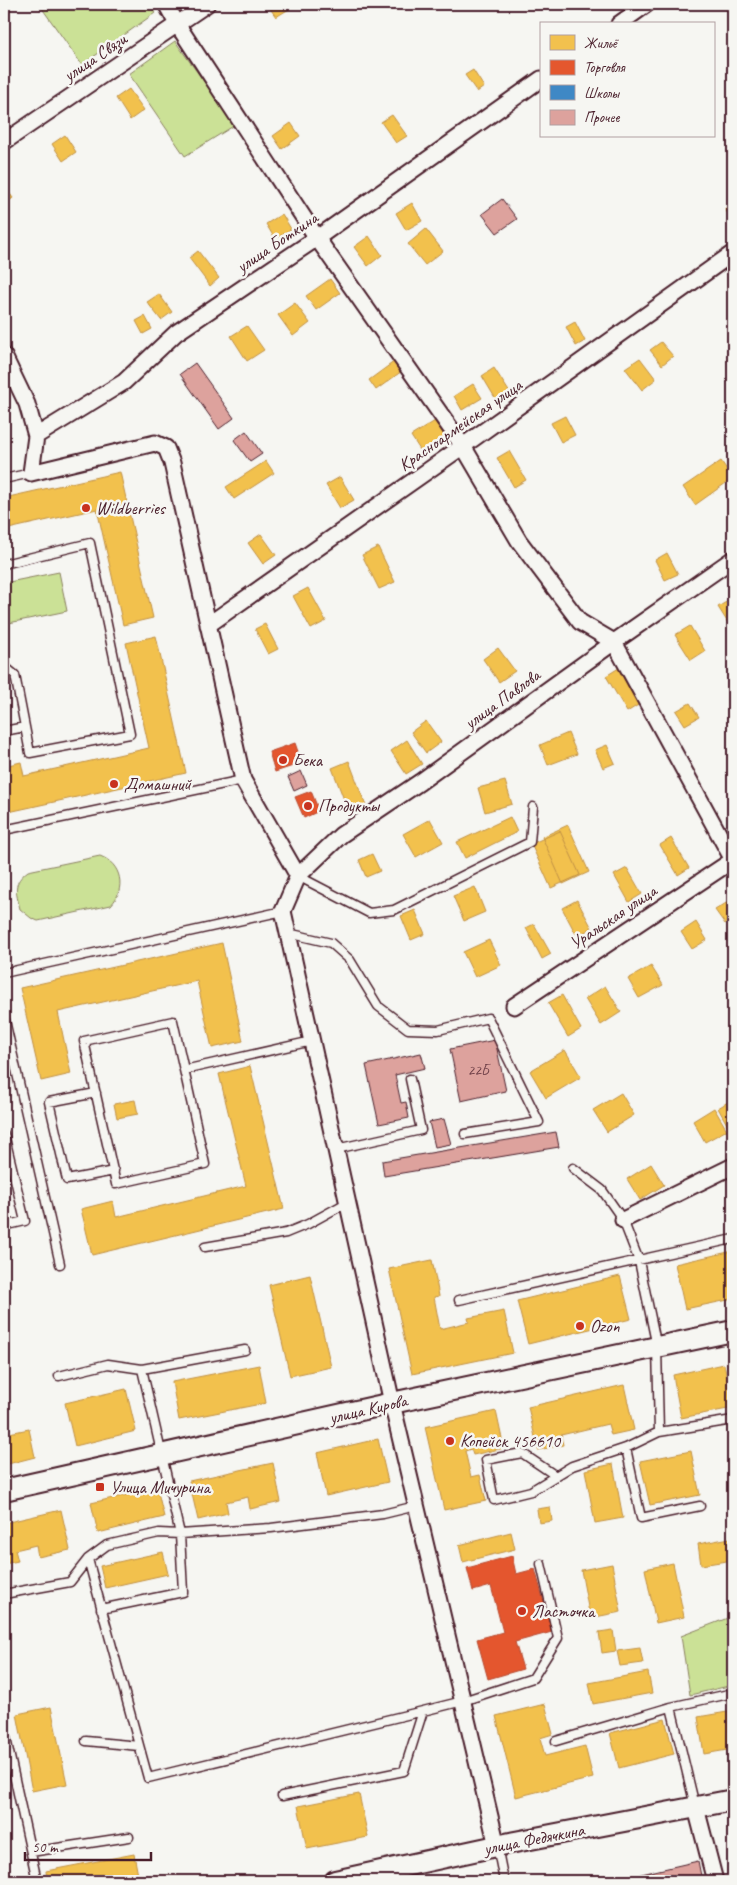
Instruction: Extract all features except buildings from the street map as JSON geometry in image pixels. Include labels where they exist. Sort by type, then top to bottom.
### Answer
[{"type":"main road","name":"улица Кирова","points":[[4,1490],[392,1403],[733,1330]]},
{"type":"main road","name":"улица Федячкина","points":[[335,1881],[497,1846],[733,1800]]},
{"type":"street","points":[[166,4],[177,24],[317,238],[463,446],[519,541],[580,622],[614,642],[733,860]]},
{"type":"street","name":"улица Связи","points":[[4,142],[207,4]]},
{"type":"street","points":[[622,22],[647,4]]},
{"type":"street","name":"улица Боткина","points":[[36,436],[124,382],[176,333],[317,238],[540,80]]},
{"type":"street","name":"Красноармейская улица","points":[[208,625],[733,253]]},
{"type":"street","points":[[4,356],[27,404],[36,436],[31,473],[155,443],[166,448],[172,463],[242,780],[298,876],[283,912],[392,1403],[497,1846]]},
{"type":"street","name":"улица Павлова","points":[[298,876],[341,836],[733,559]]},
{"type":"street","name":"Уральская улица","points":[[514,1006],[733,860]]},
{"type":"street","points":[[622,1220],[733,1166]]},
{"type":"street","points":[[696,1808],[715,1881]]},
{"type":"lane","points":[[4,479],[31,473]]},
{"type":"lane","points":[[4,564],[90,543],[130,734],[30,752],[15,675],[4,666]]},
{"type":"lane","points":[[4,730],[25,727]]},
{"type":"lane","points":[[4,830],[242,780]]},
{"type":"lane","points":[[298,876],[369,913],[394,910],[530,842],[533,807]]},
{"type":"lane","points":[[4,973],[283,912]]},
{"type":"lane","points":[[288,933],[331,943],[350,960],[378,1006],[408,1029],[438,1030],[488,1018],[539,1122],[465,1134]]},
{"type":"lane","points":[[4,1016],[60,1264]]},
{"type":"lane","points":[[173,1021],[184,1070],[205,1164],[116,1184],[84,1041],[173,1021]]},
{"type":"lane","points":[[184,1070],[312,1041]]},
{"type":"lane","points":[[336,1149],[421,1130],[410,1079]]},
{"type":"lane","points":[[96,1093],[49,1102],[67,1180],[114,1171]]},
{"type":"lane","points":[[4,1134],[25,1221],[4,1226]]},
{"type":"lane","points":[[573,1168],[602,1190],[622,1220],[639,1261],[656,1347],[659,1432]]},
{"type":"lane","points":[[205,1247],[286,1233],[308,1224],[348,1202]]},
{"type":"lane","points":[[459,1300],[733,1239]]},
{"type":"lane","points":[[59,1376],[108,1364],[142,1369],[245,1350]]},
{"type":"lane","points":[[101,1609],[183,1592],[180,1534],[142,1369]]},
{"type":"lane","points":[[556,1476],[522,1453],[486,1460],[494,1500],[531,1491],[556,1476],[572,1466],[626,1448],[659,1432],[733,1420]]},
{"type":"lane","points":[[626,1448],[641,1518],[700,1506]]},
{"type":"lane","points":[[4,1594],[70,1582],[88,1559],[107,1545],[159,1533],[180,1534],[271,1528],[383,1514],[416,1506]]},
{"type":"lane","points":[[88,1559],[148,1778],[463,1701],[533,1678],[558,1638],[541,1564]]},
{"type":"lane","points":[[556,1741],[671,1707],[733,1693]]},
{"type":"lane","points":[[671,1707],[696,1808]]},
{"type":"lane","points":[[282,1796],[404,1770],[423,1711]]},
{"type":"lane","points":[[4,1729],[7,1758],[37,1881]]},
{"type":"lane","points":[[86,1741],[139,1746]]},
{"type":"lane","points":[[31,1852],[129,1837]]},
{"type":"lane","points":[[497,1846],[504,1881]]},
{"type":"green space","points":[[39,4],[150,4],[155,13],[82,65]]},
{"type":"green space","points":[[175,41],[235,125],[185,156],[129,74]]},
{"type":"green space","points":[[59,572],[67,611],[4,624],[4,583]]},
{"type":"green space","points":[[100,856],[113,865],[119,878],[119,892],[111,905],[38,921],[20,909],[16,888],[19,880],[28,871]]},
{"type":"green space","points":[[733,1616],[733,1685],[690,1695],[681,1636]]},
{"type":"place","name":"Wildberries","points":[[86,508]]},
{"type":"place","name":"Бека","points":[[283,760]]},
{"type":"place","name":"Домашний","points":[[114,784]]},
{"type":"place","name":"Продукты","points":[[308,806]]},
{"type":"place","name":"Ozon","points":[[580,1326]]},
{"type":"place","name":"Копейск 456610","points":[[450,1441]]},
{"type":"place","name":"Улица Мичурина","points":[[100,1487]]},
{"type":"place","name":"Ласточка","points":[[522,1611]]}]
